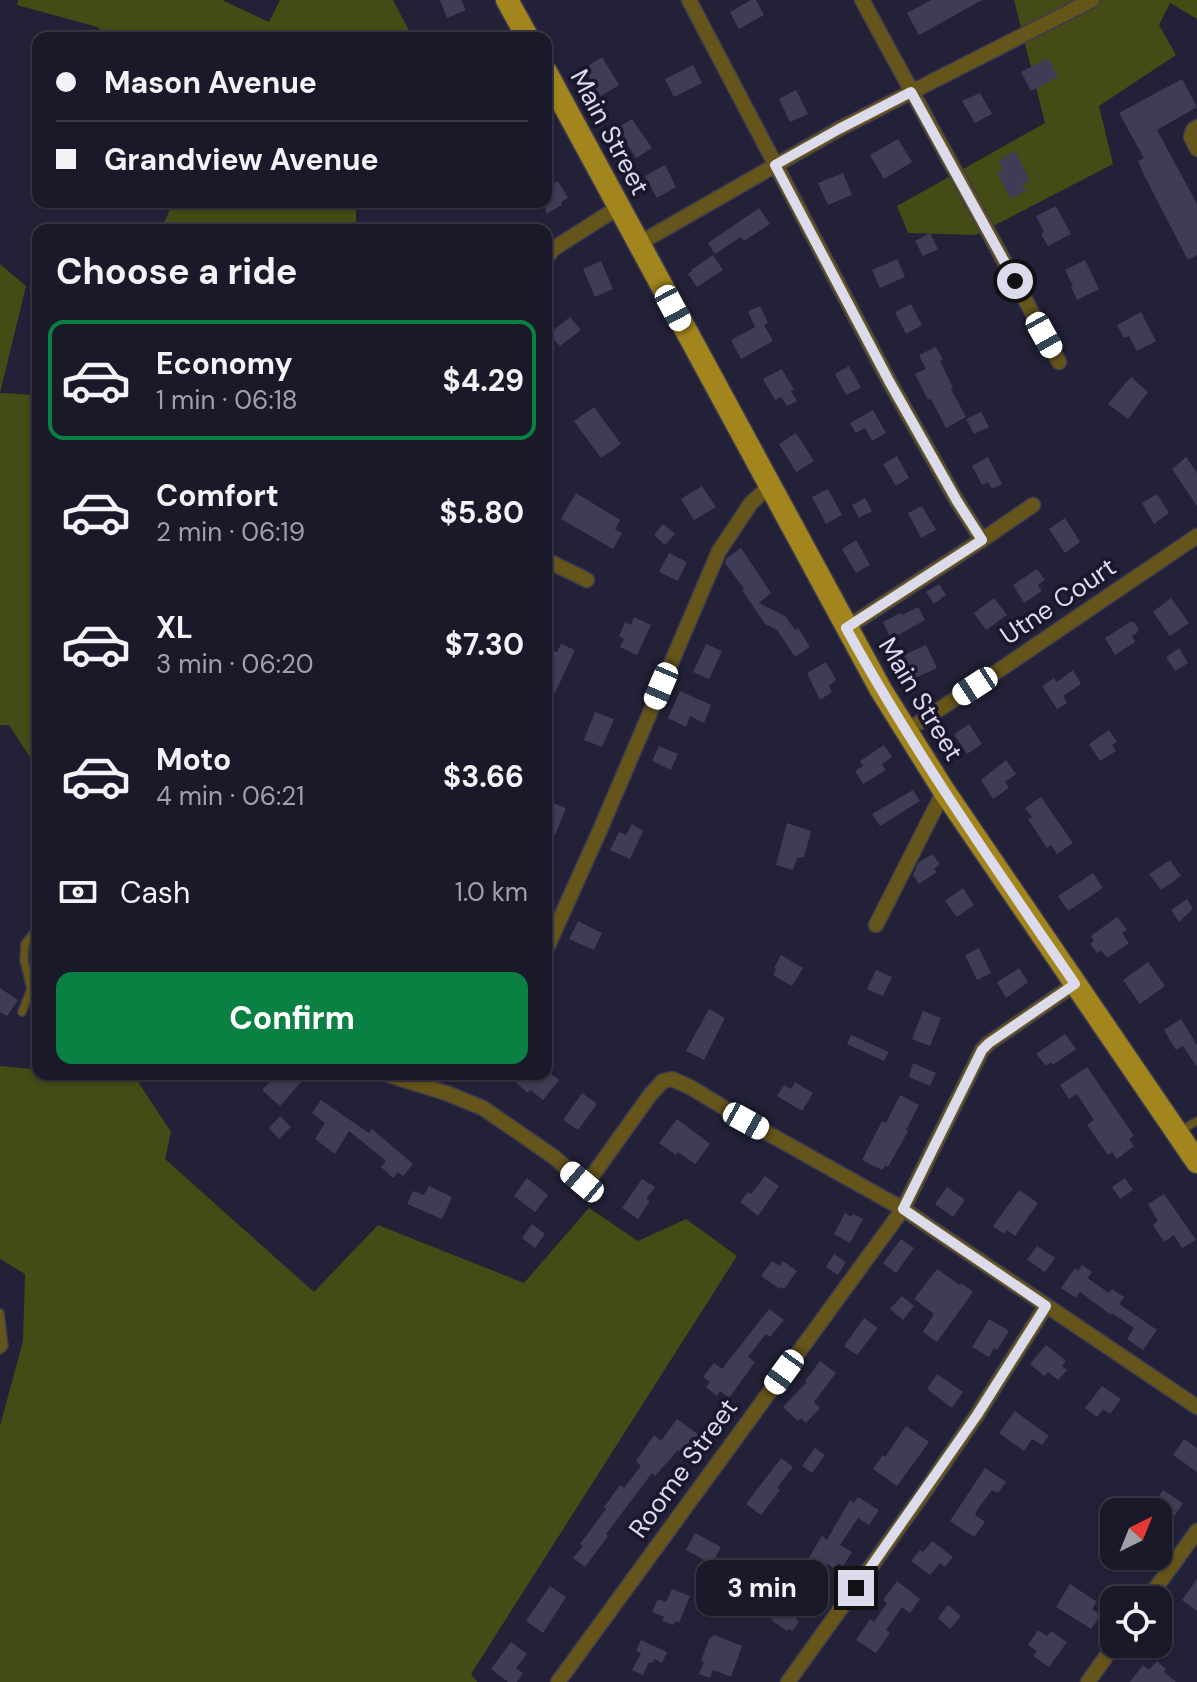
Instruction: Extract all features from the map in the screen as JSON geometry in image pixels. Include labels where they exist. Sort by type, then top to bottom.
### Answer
[{"type":"main road","points":[[507,0],[525,32]]},
{"type":"main road","name":"Main Street","points":[[552,83],[846,628],[906,731],[1197,1162]]},
{"type":"street","points":[[689,0],[889,381],[982,540]]},
{"type":"street","points":[[862,0],[1059,362]]},
{"type":"street","points":[[638,244],[839,129],[1092,0]]},
{"type":"street","points":[[1197,127],[1191,137],[1197,149]]},
{"type":"street","points":[[552,250],[619,207]]},
{"type":"street","points":[[552,937],[719,551],[751,503],[769,487]]},
{"type":"street","points":[[846,628],[1033,505]]},
{"type":"street","name":"Utne Court","points":[[906,731],[1197,536]]},
{"type":"street","points":[[552,563],[587,580]]},
{"type":"street","points":[[876,925],[944,791]]},
{"type":"street","name":"Roome Street","points":[[558,1682],[903,1209],[982,1050],[1075,984]]},
{"type":"street","points":[[404,1080],[483,1108],[554,1157],[582,1182],[589,1180],[650,1095],[663,1081],[672,1079],[903,1209],[1197,1407]]},
{"type":"street","points":[[788,1682],[941,1467],[1046,1306]]},
{"type":"street","points":[[1157,1586],[1197,1531]]},
{"type":"street","points":[[1088,1682],[1105,1658]]},
{"type":"lane","points":[[22,1012],[31,989],[24,960],[25,944],[32,935]]},
{"type":"lane","points":[[1177,1133],[1197,1121]]},
{"type":"lane","points":[[0,1315],[4,1346],[0,1350]]},
{"type":"green space","points":[[18,0],[222,0],[269,22],[280,0],[393,0],[410,32],[103,32],[97,27],[17,5]]},
{"type":"green space","points":[[1014,0],[1197,0],[1197,19],[1170,3],[1159,25],[1176,55],[1099,106],[1113,164],[976,235],[908,233],[897,206],[1045,123]]},
{"type":"green space","points":[[170,208],[356,208],[356,224],[164,224]]},
{"type":"green space","points":[[0,264],[26,286],[0,393]]},
{"type":"green space","points":[[0,393],[32,395],[32,760],[9,725],[0,725]]},
{"type":"green space","points":[[0,1066],[32,1069],[32,1080],[137,1080],[171,1132],[165,1159],[314,1292],[378,1225],[524,1283],[589,1208],[638,1241],[686,1219],[737,1256],[471,1674],[477,1682],[0,1682],[0,1426],[23,1341],[25,1274],[0,1259]]},
{"type":"building","points":[[440,0],[461,0],[466,10],[447,18]]},
{"type":"building","points":[[756,0],[764,15],[739,29],[730,12]]},
{"type":"building","points":[[931,0],[982,0],[919,35],[907,13]]},
{"type":"building","points":[[602,57],[619,85],[601,96],[583,69]]},
{"type":"building","points":[[1048,58],[1058,77],[1031,91],[1021,72]]},
{"type":"building","points":[[693,65],[702,83],[674,97],[665,79]]},
{"type":"building","points":[[1182,79],[1197,107],[1157,130],[1197,204],[1197,255],[1188,260],[1144,175],[1138,161],[1144,158],[1119,113]]},
{"type":"building","points":[[796,90],[808,114],[790,122],[779,99]]},
{"type":"building","points":[[980,93],[992,114],[975,123],[962,101]]},
{"type":"building","points":[[632,119],[652,148],[636,158],[617,128]]},
{"type":"building","points":[[898,139],[912,162],[884,179],[870,155]]},
{"type":"building","points":[[1015,151],[1030,180],[1022,184],[1026,191],[1011,199],[997,173],[1003,170],[998,161]]},
{"type":"building","points":[[665,165],[676,187],[657,198],[645,176]]},
{"type":"building","points":[[843,173],[852,195],[828,205],[818,183]]},
{"type":"building","points":[[558,181],[568,198],[546,214],[546,208],[552,208],[552,184]]},
{"type":"building","points":[[1056,206],[1071,234],[1048,246],[1036,216]]},
{"type":"building","points":[[759,208],[770,224],[744,241],[741,237],[715,254],[708,243]]},
{"type":"building","points":[[930,233],[938,249],[923,256],[915,241]]},
{"type":"building","points":[[713,255],[723,270],[697,287],[688,274]]},
{"type":"building","points":[[897,259],[905,277],[880,288],[872,270]]},
{"type":"building","points":[[1085,260],[1099,289],[1077,300],[1065,270]]},
{"type":"building","points":[[601,261],[613,289],[595,297],[583,269]]},
{"type":"building","points":[[911,304],[922,325],[906,334],[895,312]]},
{"type":"building","points":[[760,306],[768,323],[764,325],[773,341],[741,359],[731,340],[755,327],[748,311]]},
{"type":"building","points":[[1141,312],[1156,341],[1137,351],[1129,336],[1124,338],[1117,325]]},
{"type":"building","points":[[570,317],[581,330],[560,346],[552,337],[552,332]]},
{"type":"building","points":[[936,347],[951,389],[966,417],[946,428],[915,374],[926,369],[919,355]]},
{"type":"building","points":[[849,366],[861,388],[846,395],[835,374]]},
{"type":"building","points":[[782,369],[797,401],[787,406],[781,397],[775,400],[763,379]]},
{"type":"building","points":[[1131,377],[1148,392],[1128,419],[1108,404]]},
{"type":"building","points":[[594,407],[621,444],[601,458],[574,421]]},
{"type":"building","points":[[873,410],[886,433],[872,441],[865,428],[856,433],[850,423]]},
{"type":"building","points":[[981,412],[989,427],[974,434],[966,419]]},
{"type":"building","points":[[796,433],[814,461],[796,472],[779,444]]},
{"type":"building","points":[[897,456],[909,478],[896,486],[883,464]]},
{"type":"building","points":[[988,457],[1002,484],[992,489],[988,482],[982,485],[972,466]]},
{"type":"building","points":[[1186,457],[1197,473],[1197,506],[1172,469]]},
{"type":"building","points":[[702,486],[716,507],[694,520],[681,499]]},
{"type":"building","points":[[828,489],[842,515],[826,524],[812,497]]},
{"type":"building","points":[[576,493],[620,520],[615,529],[622,533],[613,549],[561,519]]},
{"type":"building","points":[[1157,494],[1169,513],[1154,524],[1142,503]]},
{"type":"building","points":[[865,498],[872,511],[859,518],[852,505]]},
{"type":"building","points":[[922,506],[936,530],[921,538],[908,513]]},
{"type":"building","points":[[1065,518],[1080,542],[1065,553],[1049,529]]},
{"type":"building","points":[[663,524],[675,534],[665,545],[654,535]]},
{"type":"building","points":[[856,540],[870,565],[856,573],[842,549]]},
{"type":"building","points":[[741,548],[771,593],[759,603],[785,616],[795,630],[798,628],[810,647],[795,657],[777,630],[765,624],[725,563]]},
{"type":"building","points":[[669,553],[687,562],[678,581],[659,572]]},
{"type":"building","points":[[1037,569],[1045,580],[1038,585],[1042,591],[1024,603],[1013,585]]},
{"type":"building","points":[[939,584],[946,595],[934,604],[926,592]]},
{"type":"building","points":[[994,598],[1007,615],[986,630],[974,613]]},
{"type":"building","points":[[1171,598],[1189,623],[1170,636],[1153,612]]},
{"type":"building","points":[[918,607],[925,620],[891,639],[883,622]]},
{"type":"building","points":[[634,617],[651,625],[637,655],[620,647],[624,639],[619,636],[625,622],[631,625]]},
{"type":"building","points":[[1130,622],[1138,628],[1132,636],[1135,642],[1115,655],[1105,638]]},
{"type":"building","points":[[561,644],[575,650],[555,693],[552,692],[552,651],[557,652]]},
{"type":"building","points":[[706,644],[722,651],[709,679],[693,672]]},
{"type":"building","points":[[926,645],[937,668],[915,678],[904,655]]},
{"type":"building","points":[[1179,648],[1188,663],[1175,671],[1166,657]]},
{"type":"building","points":[[826,662],[836,680],[829,686],[832,692],[820,700],[807,673]]},
{"type":"building","points":[[1073,670],[1081,684],[1063,696],[1067,703],[1057,709],[1042,686],[1054,678],[1057,682]]},
{"type":"building","points":[[680,691],[711,705],[704,723],[690,716],[686,727],[668,718]]},
{"type":"building","points":[[595,712],[614,719],[602,747],[584,740]]},
{"type":"building","points":[[969,724],[982,744],[967,754],[954,734]]},
{"type":"building","points":[[1109,730],[1117,742],[1112,745],[1116,751],[1100,761],[1089,744]]},
{"type":"building","points":[[884,745],[892,757],[882,764],[886,770],[863,784],[855,771],[863,766],[860,761]]},
{"type":"building","points":[[659,746],[678,754],[671,770],[652,761]]},
{"type":"building","points":[[1006,760],[1016,774],[1005,782],[1009,788],[993,799],[981,780]]},
{"type":"building","points":[[913,790],[920,801],[880,826],[872,814]]},
{"type":"building","points":[[1041,797],[1073,843],[1057,854],[1051,845],[1047,848],[1028,819],[1032,817],[1025,808]]},
{"type":"building","points":[[552,803],[566,808],[555,835],[552,834]]},
{"type":"building","points":[[787,823],[811,831],[804,857],[797,858],[793,870],[776,865]]},
{"type":"building","points":[[632,824],[643,831],[630,859],[610,850],[619,832],[626,835]]},
{"type":"building","points":[[932,854],[940,864],[934,869],[937,872],[919,884],[913,875],[918,863]]},
{"type":"building","points":[[1170,860],[1181,876],[1161,890],[1149,874]]},
{"type":"building","points":[[1093,873],[1103,888],[1068,911],[1058,896]]},
{"type":"building","points":[[963,888],[974,905],[957,917],[945,901]]},
{"type":"building","points":[[1187,899],[1193,909],[1179,922],[1171,910]]},
{"type":"building","points":[[1117,917],[1127,930],[1122,933],[1129,943],[1107,958],[1101,950],[1097,953],[1090,944],[1094,941],[1091,936]]},
{"type":"building","points":[[578,921],[602,933],[594,950],[569,939]]},
{"type":"building","points":[[979,948],[991,973],[977,980],[965,955]]},
{"type":"building","points":[[781,955],[803,968],[792,986],[773,975]]},
{"type":"building","points":[[1148,962],[1165,986],[1140,1004],[1123,980]]},
{"type":"building","points":[[1019,968],[1028,982],[1006,998],[997,982]]},
{"type":"building","points":[[876,970],[892,977],[883,996],[867,989]]},
{"type":"building","points":[[0,988],[18,1000],[7,1016],[0,1012]]},
{"type":"building","points":[[709,1009],[725,1018],[704,1060],[686,1051]]},
{"type":"building","points":[[923,1011],[941,1018],[930,1046],[912,1039]]},
{"type":"building","points":[[1181,1019],[1197,1045],[1197,1067],[1183,1046],[1176,1050],[1164,1030]]},
{"type":"building","points":[[1065,1034],[1076,1049],[1053,1065],[1051,1062],[1046,1066],[1036,1054]]},
{"type":"building","points":[[851,1035],[889,1052],[884,1061],[847,1044]]},
{"type":"building","points":[[913,1063],[936,1073],[930,1086],[909,1077]]},
{"type":"building","points":[[1087,1067],[1134,1136],[1129,1139],[1134,1146],[1117,1159],[1112,1152],[1108,1155],[1087,1125],[1094,1120],[1077,1094],[1069,1099],[1060,1085]]},
{"type":"building","points":[[552,1075],[559,1080],[543,1100],[515,1082],[552,1080]]},
{"type":"building","points":[[271,1080],[301,1082],[280,1106],[262,1090]]},
{"type":"building","points":[[795,1082],[813,1093],[802,1111],[777,1096],[784,1085],[791,1089]]},
{"type":"building","points":[[582,1093],[597,1104],[578,1130],[563,1120]]},
{"type":"building","points":[[900,1095],[919,1105],[888,1167],[882,1170],[862,1160],[882,1121],[886,1123]]},
{"type":"building","points":[[321,1100],[369,1133],[372,1129],[413,1164],[403,1176],[398,1172],[393,1178],[381,1167],[386,1161],[349,1131],[335,1154],[315,1139],[325,1123],[312,1113]]},
{"type":"building","points":[[280,1116],[291,1127],[279,1139],[269,1128]]},
{"type":"building","points":[[677,1119],[710,1144],[695,1164],[659,1143]]},
{"type":"building","points":[[765,1176],[779,1186],[758,1216],[740,1202]]},
{"type":"building","points":[[527,1178],[548,1195],[535,1212],[514,1196]]},
{"type":"building","points":[[1125,1178],[1133,1190],[1120,1199],[1112,1187]]},
{"type":"building","points":[[642,1179],[655,1187],[638,1219],[622,1208]]},
{"type":"building","points":[[429,1186],[452,1197],[442,1219],[407,1204],[413,1191],[424,1195]]},
{"type":"building","points":[[947,1187],[965,1200],[953,1217],[935,1204]]},
{"type":"building","points":[[1019,1190],[1038,1203],[1015,1236],[1007,1230],[1004,1234],[993,1226]]},
{"type":"building","points":[[1164,1194],[1196,1240],[1182,1248],[1174,1235],[1164,1242],[1153,1225],[1158,1221],[1148,1204]]},
{"type":"building","points":[[845,1213],[863,1219],[850,1243],[834,1234]]},
{"type":"building","points":[[532,1224],[545,1234],[535,1248],[522,1238]]},
{"type":"building","points":[[901,1239],[914,1248],[896,1273],[883,1263]]},
{"type":"building","points":[[1037,1246],[1055,1258],[1045,1272],[1027,1260]]},
{"type":"building","points":[[834,1254],[846,1262],[838,1275],[826,1267]]},
{"type":"building","points":[[772,1261],[780,1266],[783,1261],[797,1271],[784,1289],[761,1276]]},
{"type":"building","points":[[1082,1265],[1092,1272],[1089,1279],[1109,1293],[1112,1289],[1124,1297],[1119,1304],[1157,1330],[1143,1350],[1127,1339],[1134,1328],[1080,1292],[1076,1298],[1061,1288],[1075,1268],[1078,1271]]},
{"type":"building","points":[[937,1269],[973,1292],[937,1342],[923,1332],[934,1314],[914,1299]]},
{"type":"building","points":[[902,1296],[914,1306],[903,1320],[890,1309]]},
{"type":"building","points":[[769,1309],[784,1320],[770,1337],[766,1334],[748,1357],[755,1362],[729,1398],[720,1391],[717,1396],[706,1387],[710,1382],[703,1377],[714,1363],[722,1369]]},
{"type":"building","points":[[864,1318],[878,1328],[857,1355],[844,1346]]},
{"type":"building","points":[[989,1319],[1009,1331],[989,1357],[972,1347]]},
{"type":"building","points":[[1046,1345],[1066,1361],[1062,1366],[1067,1370],[1058,1380],[1048,1372],[1044,1376],[1030,1364]]},
{"type":"building","points":[[820,1361],[836,1373],[814,1402],[820,1408],[806,1423],[801,1418],[798,1421],[783,1407],[807,1382]]},
{"type":"building","points":[[937,1374],[963,1392],[952,1408],[927,1389]]},
{"type":"building","points":[[1102,1386],[1121,1399],[1110,1414],[1103,1409],[1097,1417],[1085,1408]]},
{"type":"building","points":[[1015,1411],[1049,1436],[1042,1445],[1032,1439],[1024,1451],[999,1433]]},
{"type":"building","points":[[677,1419],[702,1437],[686,1457],[678,1450],[655,1476],[652,1473],[585,1567],[573,1558],[583,1546],[580,1544],[620,1485],[624,1488],[641,1466],[636,1461],[654,1435],[661,1441]]},
{"type":"building","points":[[906,1426],[929,1442],[897,1486],[873,1469]]},
{"type":"building","points":[[1184,1439],[1197,1448],[1197,1472],[1173,1455]]},
{"type":"building","points":[[815,1448],[825,1455],[812,1473],[802,1466]]},
{"type":"building","points":[[781,1458],[793,1467],[761,1515],[746,1504]]},
{"type":"building","points":[[985,1468],[1006,1482],[998,1493],[992,1490],[977,1510],[975,1515],[985,1522],[974,1537],[950,1521]]},
{"type":"building","points":[[1163,1490],[1183,1503],[1172,1520],[1172,1498],[1158,1498]]},
{"type":"building","points":[[858,1497],[879,1510],[869,1525],[858,1518],[840,1545],[852,1552],[843,1566],[838,1563],[835,1569],[827,1564],[796,1609],[801,1612],[796,1619],[799,1622],[792,1631],[787,1631],[771,1620],[795,1586],[793,1584],[822,1536],[827,1540],[850,1500],[854,1503]]},
{"type":"building","points":[[695,1533],[721,1547],[712,1564],[686,1550]]},
{"type":"building","points":[[932,1541],[953,1557],[945,1567],[940,1563],[930,1575],[911,1561]]},
{"type":"building","points":[[1197,1579],[1197,1611],[1182,1600]]},
{"type":"building","points":[[897,1581],[920,1599],[910,1613],[902,1607],[886,1630],[890,1633],[876,1653],[856,1640],[870,1619],[874,1622],[887,1603],[883,1600]]},
{"type":"building","points":[[1070,1584],[1097,1602],[1092,1609],[1100,1616],[1091,1629],[1056,1607]]},
{"type":"building","points":[[550,1586],[566,1597],[543,1633],[526,1621]]},
{"type":"building","points":[[672,1589],[690,1596],[679,1623],[675,1621],[674,1625],[662,1621],[664,1617],[652,1612],[658,1599],[666,1602]]},
{"type":"building","points":[[948,1605],[961,1616],[950,1629],[938,1618]]},
{"type":"building","points":[[1038,1630],[1047,1636],[1051,1631],[1067,1642],[1049,1667],[1033,1656],[1037,1651],[1028,1645]]},
{"type":"building","points":[[714,1635],[742,1646],[731,1677],[713,1670],[710,1678],[699,1674],[709,1639]]},
{"type":"building","points":[[641,1640],[667,1652],[662,1663],[654,1659],[653,1663],[649,1662],[643,1675],[632,1670],[641,1653],[636,1651]]},
{"type":"building","points":[[511,1642],[527,1654],[516,1668],[523,1673],[517,1682],[508,1682],[491,1669]]},
{"type":"building","points":[[1157,1661],[1176,1682],[1130,1682],[1143,1665],[1149,1670]]},
{"type":"route","points":[[856,1588],[977,1415],[1046,1306],[903,1209],[982,1050],[1075,984],[944,791],[846,628],[982,540],[889,381],[775,165],[911,92],[1015,281]]}]
